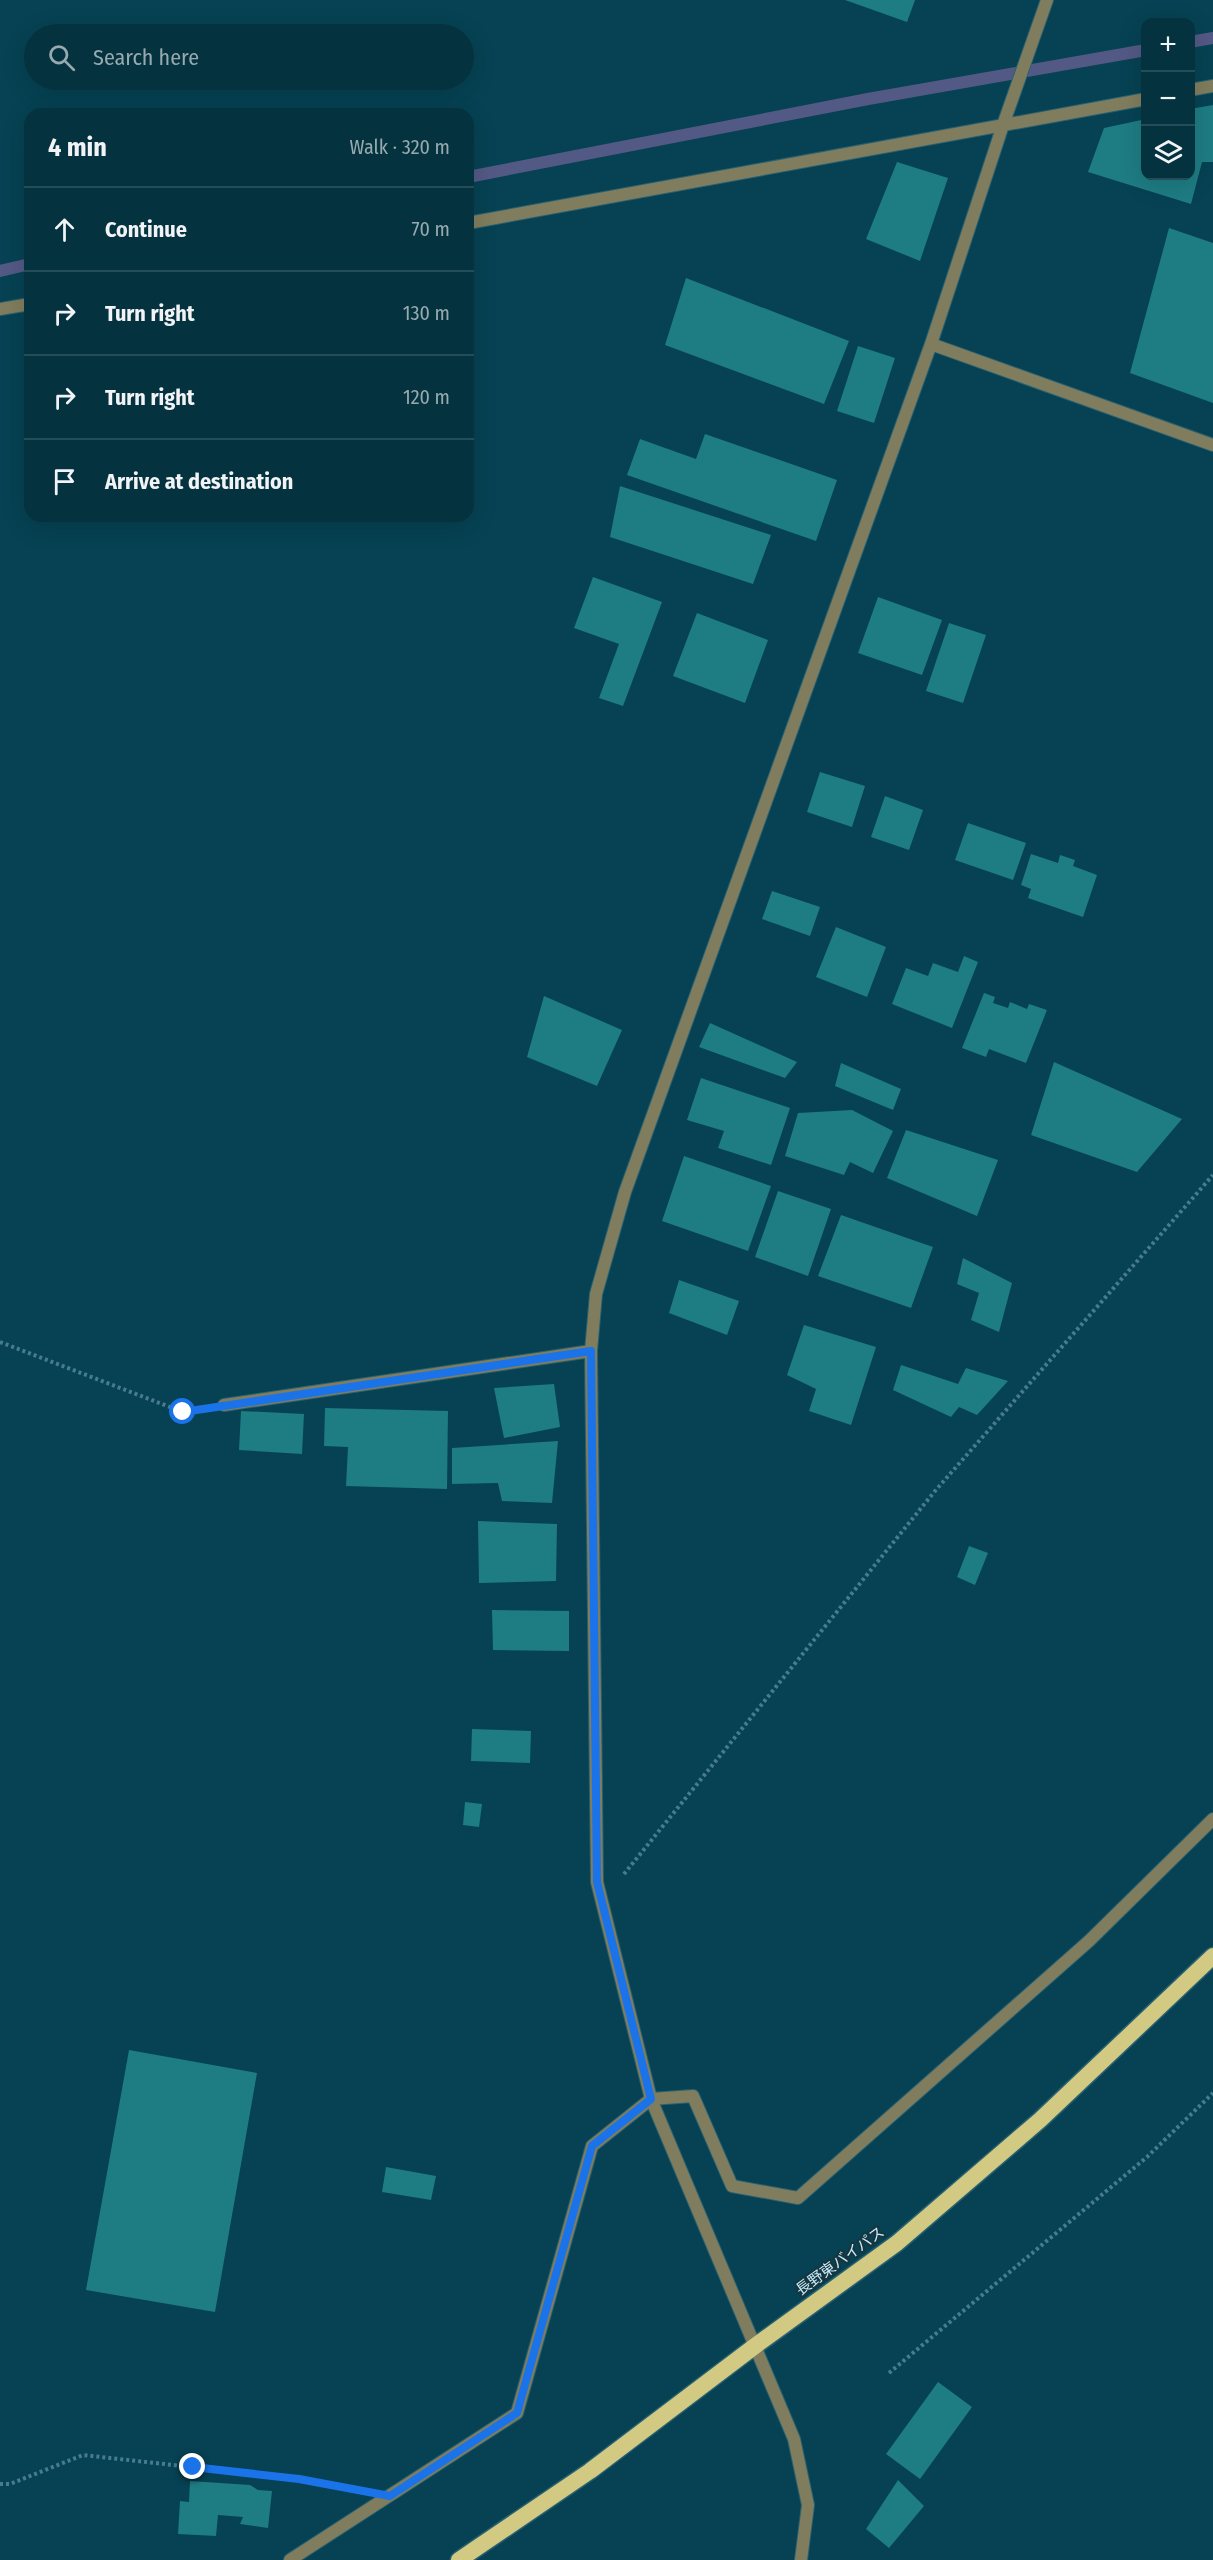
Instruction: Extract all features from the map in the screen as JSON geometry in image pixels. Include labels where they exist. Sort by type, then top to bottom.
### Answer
[{"type":"highway","name":"長野東バイパス","points":[[459,2560],[590,2471],[915,2228],[1040,2120],[1213,1956]]},
{"type":"street","points":[[801,2560],[808,2505],[794,2439],[651,2099],[597,1882],[591,1351],[596,1294],[625,1192],[931,344],[1047,0]]},
{"type":"street","points":[[1195,89],[1213,86]]},
{"type":"street","points":[[474,222],[1141,100]]},
{"type":"street","points":[[0,309],[24,305]]},
{"type":"street","points":[[931,344],[1213,445]]},
{"type":"street","points":[[224,1405],[591,1351]]},
{"type":"street","points":[[290,2560],[517,2413],[592,2146],[651,2099],[693,2096],[732,2186],[798,2198],[1089,1941],[1213,1819]]},
{"type":"path","points":[[602,1902],[935,1491],[1213,1175]]},
{"type":"path","points":[[0,1342],[183,1412],[224,1405]]},
{"type":"path","points":[[889,2373],[1147,2157],[1213,2093]]},
{"type":"path","points":[[0,2484],[10,2484],[83,2455],[299,2479],[390,2496]]},
{"type":"building","points":[[845,0],[915,0],[907,22]]},
{"type":"building","points":[[1213,105],[1213,162],[1202,162],[1191,204],[1088,172],[1104,128],[1141,120],[1141,180],[1195,180],[1195,108]]},
{"type":"building","points":[[897,162],[948,178],[920,261],[866,239]]},
{"type":"building","points":[[1169,228],[1213,243],[1213,403],[1130,373]]},
{"type":"building","points":[[686,278],[849,341],[824,404],[665,345]]},
{"type":"building","points":[[858,346],[895,358],[874,423],[837,411]]},
{"type":"building","points":[[705,434],[837,480],[816,541],[627,475],[640,439],[696,459]]},
{"type":"building","points":[[620,486],[771,535],[753,584],[610,537]]},
{"type":"building","points":[[593,577],[662,602],[623,706],[599,698],[619,644],[574,628]]},
{"type":"building","points":[[878,597],[942,620],[922,675],[858,653]]},
{"type":"building","points":[[697,613],[768,640],[745,703],[673,676]]},
{"type":"building","points":[[949,623],[986,635],[963,703],[926,691]]},
{"type":"building","points":[[820,772],[865,786],[852,827],[807,812]]},
{"type":"building","points":[[885,796],[923,810],[909,850],[871,837]]},
{"type":"building","points":[[968,823],[1026,843],[1013,880],[955,860]]},
{"type":"building","points":[[1031,854],[1058,863],[1060,855],[1075,860],[1073,866],[1097,875],[1083,917],[1028,898],[1031,889],[1021,885]]},
{"type":"building","points":[[772,891],[820,907],[810,936],[762,919]]},
{"type":"building","points":[[836,927],[886,947],[867,997],[816,977]]},
{"type":"building","points":[[964,956],[978,962],[952,1028],[892,1004],[906,968],[928,976],[933,963],[958,972]]},
{"type":"building","points":[[984,993],[995,997],[993,1003],[1008,1008],[1010,1002],[1027,1009],[1029,1004],[1047,1010],[1026,1063],[989,1049],[986,1057],[962,1048]]},
{"type":"building","points":[[544,996],[622,1030],[597,1086],[527,1057]]},
{"type":"building","points":[[710,1023],[797,1062],[785,1078],[699,1047]]},
{"type":"building","points":[[1054,1062],[1182,1119],[1137,1172],[1031,1135]]},
{"type":"building","points":[[841,1063],[901,1089],[893,1110],[835,1086]]},
{"type":"building","points":[[701,1078],[790,1108],[771,1165],[718,1148],[724,1131],[687,1120]]},
{"type":"building","points":[[852,1110],[893,1131],[873,1173],[850,1162],[844,1175],[785,1156],[798,1113]]},
{"type":"building","points":[[906,1130],[998,1160],[977,1216],[887,1178]]},
{"type":"building","points":[[684,1156],[771,1186],[748,1251],[662,1221]]},
{"type":"building","points":[[778,1191],[831,1209],[808,1276],[755,1257]]},
{"type":"building","points":[[841,1215],[933,1247],[911,1308],[818,1276]]},
{"type":"building","points":[[963,1258],[1012,1283],[999,1332],[971,1320],[979,1293],[957,1284]]},
{"type":"building","points":[[679,1280],[739,1301],[727,1335],[669,1313]]},
{"type":"building","points":[[804,1325],[876,1347],[851,1425],[809,1411],[816,1389],[787,1375]]},
{"type":"building","points":[[901,1365],[958,1384],[966,1368],[1008,1381],[977,1415],[959,1407],[951,1417],[893,1390]]},
{"type":"building","points":[[554,1384],[560,1427],[504,1438],[494,1388]]},
{"type":"building","points":[[325,1408],[448,1411],[447,1489],[346,1486],[348,1447],[324,1446]]},
{"type":"building","points":[[241,1411],[304,1414],[302,1454],[239,1450]]},
{"type":"building","points":[[558,1441],[552,1503],[502,1501],[498,1483],[452,1484],[452,1448]]},
{"type":"building","points":[[478,1521],[557,1524],[556,1581],[479,1583]]},
{"type":"building","points":[[969,1546],[988,1553],[975,1585],[957,1577]]},
{"type":"building","points":[[492,1610],[569,1611],[569,1651],[493,1650]]},
{"type":"building","points":[[472,1729],[531,1731],[530,1763],[471,1761]]},
{"type":"building","points":[[465,1802],[482,1804],[479,1827],[463,1825]]},
{"type":"building","points":[[129,2050],[257,2073],[215,2312],[86,2290]]},
{"type":"building","points":[[386,2167],[436,2176],[431,2200],[382,2192]]},
{"type":"building","points":[[938,2382],[972,2407],[920,2479],[886,2454]]},
{"type":"building","points":[[898,2480],[924,2506],[889,2548],[866,2529]]},
{"type":"building","points":[[190,2481],[250,2485],[258,2490],[272,2491],[268,2528],[240,2524],[243,2517],[218,2515],[216,2536],[178,2534],[180,2501],[189,2502]]},
{"type":"waterway","points":[[1195,41],[1213,38]]},
{"type":"waterway","points":[[474,176],[868,99],[1141,51]]},
{"type":"waterway","points":[[0,271],[24,265]]},
{"type":"route","points":[[183,1412],[591,1351],[597,1882],[651,2099],[592,2146],[517,2413],[390,2496],[299,2479],[193,2467]]}]
